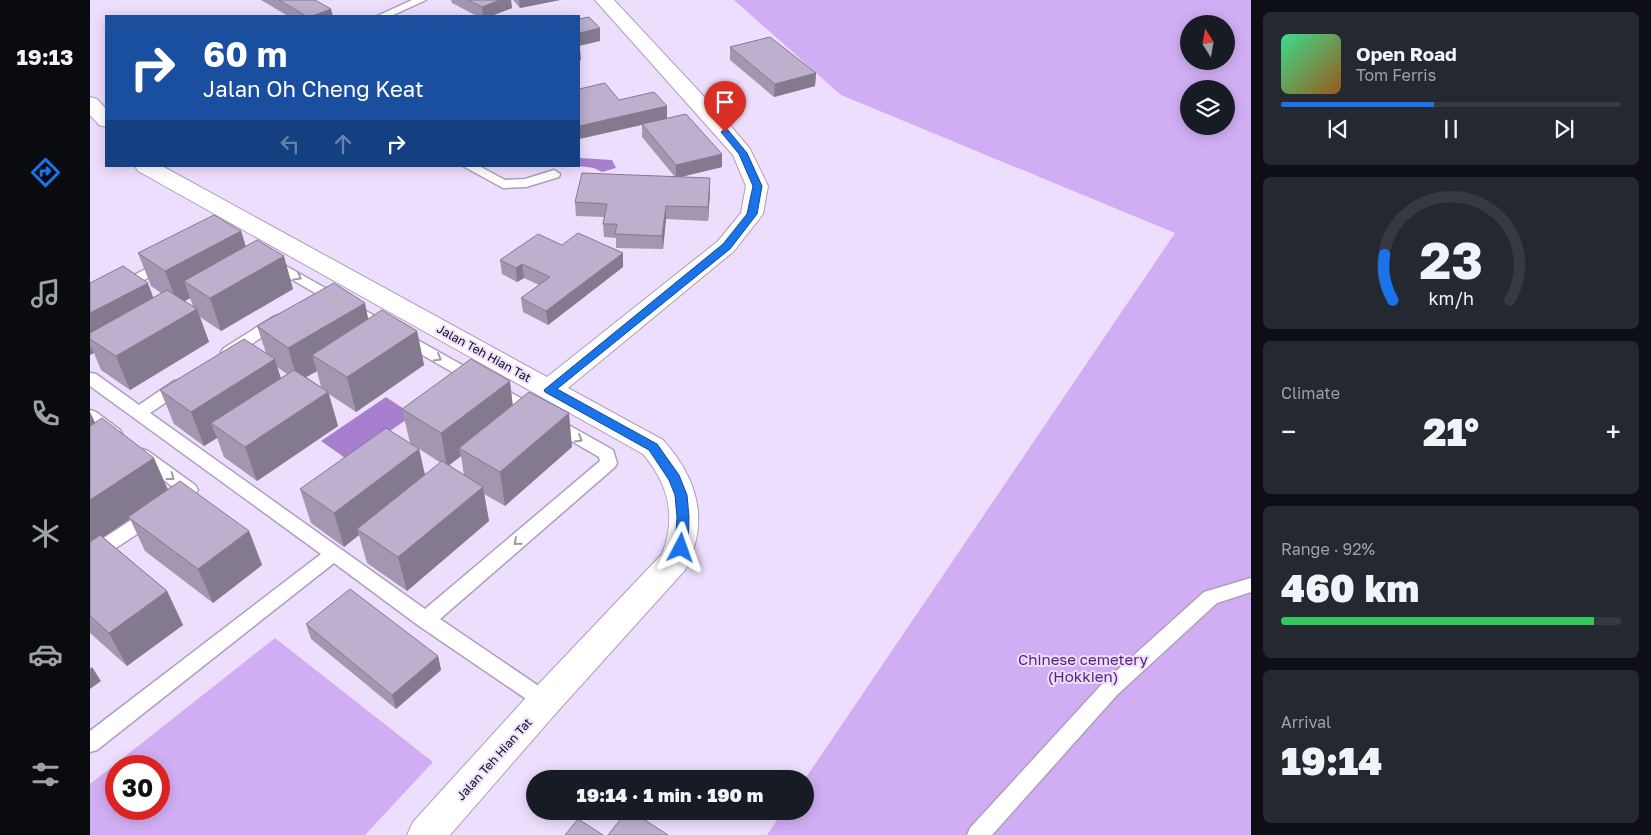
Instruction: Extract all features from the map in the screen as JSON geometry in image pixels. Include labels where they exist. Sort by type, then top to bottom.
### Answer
[{"type":"street","points":[[549,390],[726,246],[752,214],[758,186],[743,153],[722,127],[604,0]]},
{"type":"street","points":[[90,102],[105,120]]},
{"type":"street","name":"Jalan Teh Hian Tat","points":[[148,167],[653,447],[675,478],[682,510],[683,536],[681,548],[674,561],[545,701],[426,835]]},
{"type":"lane","points":[[384,15],[421,0]]},
{"type":"lane","points":[[471,167],[503,184],[526,183],[554,174]]},
{"type":"lane","points":[[257,254],[607,454],[610,463],[426,620]]},
{"type":"lane","points":[[90,304],[177,256]]},
{"type":"lane","points":[[306,301],[322,291]]},
{"type":"lane","points":[[218,360],[290,312]]},
{"type":"lane","points":[[138,413],[194,376]]},
{"type":"lane","points":[[90,378],[426,620],[545,701]]},
{"type":"lane","points":[[90,416],[189,490],[90,556]]},
{"type":"lane","points":[[90,743],[334,554]]},
{"type":"lane","points":[[978,835],[1110,689],[1211,598],[1251,585]]},
{"type":"green space","name":"Chinese cemetery (Hokkien)","points":[[734,0],[1251,0],[1251,835],[767,835],[777,820],[814,820],[814,770],[811,770],[1175,233],[841,95]]},
{"type":"green space","points":[[275,638],[433,762],[365,835],[90,835],[90,784],[105,772],[105,820],[170,820],[170,755],[127,755]]},
{"type":"shaded area","points":[[580,158],[612,160],[616,168],[602,172],[594,168],[580,166]]},
{"type":"shaded area","points":[[386,397],[413,415],[348,460],[321,441]]},
{"type":"building","points":[[279,0],[315,0],[331,9],[315,15],[304,15]]},
{"type":"building","points":[[468,0],[500,0],[482,7]]},
{"type":"building","points":[[589,17],[600,28],[580,33],[580,19]]},
{"type":"building","points":[[770,37],[816,73],[775,84],[730,47]]},
{"type":"building","points":[[605,83],[619,100],[654,92],[667,106],[580,126],[580,89]]},
{"type":"building","points":[[686,114],[722,154],[676,165],[642,124]]},
{"type":"building","points":[[582,173],[710,178],[708,207],[666,206],[662,236],[615,234],[617,224],[603,224],[607,204],[575,202]]},
{"type":"building","points":[[214,215],[241,231],[165,271],[138,253]]},
{"type":"building","points":[[578,233],[623,253],[546,311],[521,298],[550,277],[522,264],[516,268],[500,260],[538,234],[562,245]]},
{"type":"building","points":[[257,240],[284,256],[210,298],[184,281]]},
{"type":"building","points":[[123,266],[148,283],[90,313],[90,283]]},
{"type":"building","points":[[334,283],[365,303],[288,348],[257,326]]},
{"type":"building","points":[[167,290],[197,309],[116,356],[90,339],[90,333]]},
{"type":"building","points":[[382,310],[417,331],[347,377],[312,355]]},
{"type":"building","points":[[244,339],[275,359],[191,412],[160,390]]},
{"type":"building","points":[[471,359],[510,381],[441,433],[402,409]]},
{"type":"building","points":[[294,370],[328,392],[245,447],[211,423]]},
{"type":"building","points":[[529,392],[569,413],[500,472],[459,448]]},
{"type":"building","points":[[102,418],[154,458],[90,500],[90,426]]},
{"type":"building","points":[[386,428],[419,449],[334,513],[300,489]]},
{"type":"building","points":[[442,461],[483,487],[398,557],[357,529]]},
{"type":"building","points":[[180,481],[249,531],[198,569],[128,517]]},
{"type":"building","points":[[100,535],[167,591],[109,633],[90,616],[90,542]]},
{"type":"building","points":[[350,589],[438,656],[392,695],[306,624]]},
{"type":"building","points":[[577,820],[580,820],[603,835],[565,835]]},
{"type":"building","points":[[620,820],[645,820],[668,835],[608,835]]},
{"type":"route","points":[[681,548],[683,536],[681,495],[675,478],[660,455],[653,447],[549,390],[726,246],[752,214],[758,186],[743,153],[725,132]]}]
